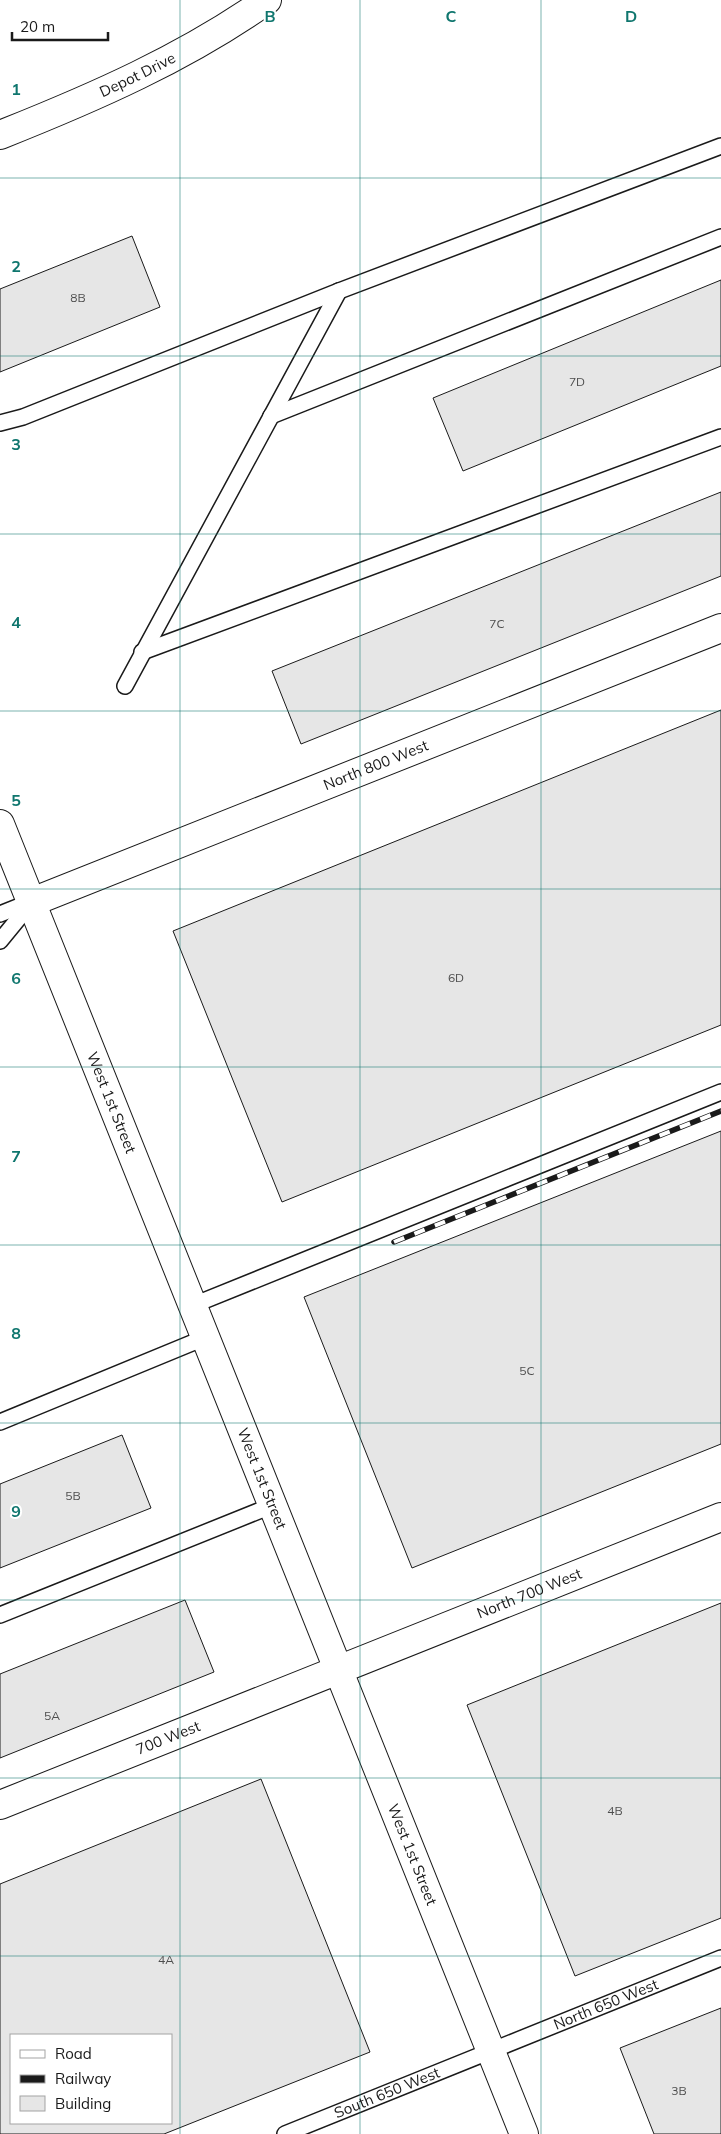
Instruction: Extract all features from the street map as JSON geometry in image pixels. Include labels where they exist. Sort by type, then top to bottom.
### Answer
[{"type":"street","name":"Depot Drive","points":[[0,135],[80,103],[164,62],[236,22],[267,0]]},
{"type":"street","name":"North 800 West","points":[[32,902],[721,628]]},
{"type":"street","name":"West 1st Street","points":[[0,824],[336,1670],[524,2134]]},
{"type":"street","name":"North 700 West","points":[[336,1670],[721,1517]]},
{"type":"street","name":"700 West","points":[[0,1805],[336,1670]]},
{"type":"lane","points":[[0,423],[23,417],[339,291],[721,146]]},
{"type":"lane","points":[[270,416],[721,237]]},
{"type":"lane","points":[[125,686],[339,291]]},
{"type":"lane","points":[[142,652],[721,436]]},
{"type":"lane","points":[[0,914],[32,902]]},
{"type":"lane","points":[[0,941],[32,902]]},
{"type":"lane","points":[[191,1306],[721,1092]]},
{"type":"lane","points":[[0,1422],[204,1338]]},
{"type":"lane","points":[[0,1615],[271,1506]]},
{"type":"lane","name":"North 650 West","points":[[490,2051],[721,1958]]},
{"type":"lane","name":"South 650 West","points":[[285,2134],[490,2051]]},
{"type":"building","points":[[132,236],[160,307],[0,372],[0,289]]},
{"type":"building","points":[[721,280],[721,366],[463,471],[433,398]]},
{"type":"building","points":[[721,492],[721,576],[301,744],[272,671]]},
{"type":"building","points":[[721,710],[721,1025],[282,1202],[173,931]]},
{"type":"building","points":[[721,1131],[721,1444],[412,1568],[304,1297]]},
{"type":"building","points":[[122,1435],[151,1508],[0,1568],[0,1484]]},
{"type":"building","points":[[185,1600],[214,1672],[0,1758],[0,1674]]},
{"type":"building","points":[[721,1603],[721,1918],[575,1976],[467,1705]]},
{"type":"building","points":[[261,1779],[370,2052],[164,2134],[0,2134],[0,1884]]},
{"type":"building","points":[[721,2008],[721,2134],[654,2134],[620,2048]]},
{"type":"railway","points":[[394,1242],[721,1111]]}]
